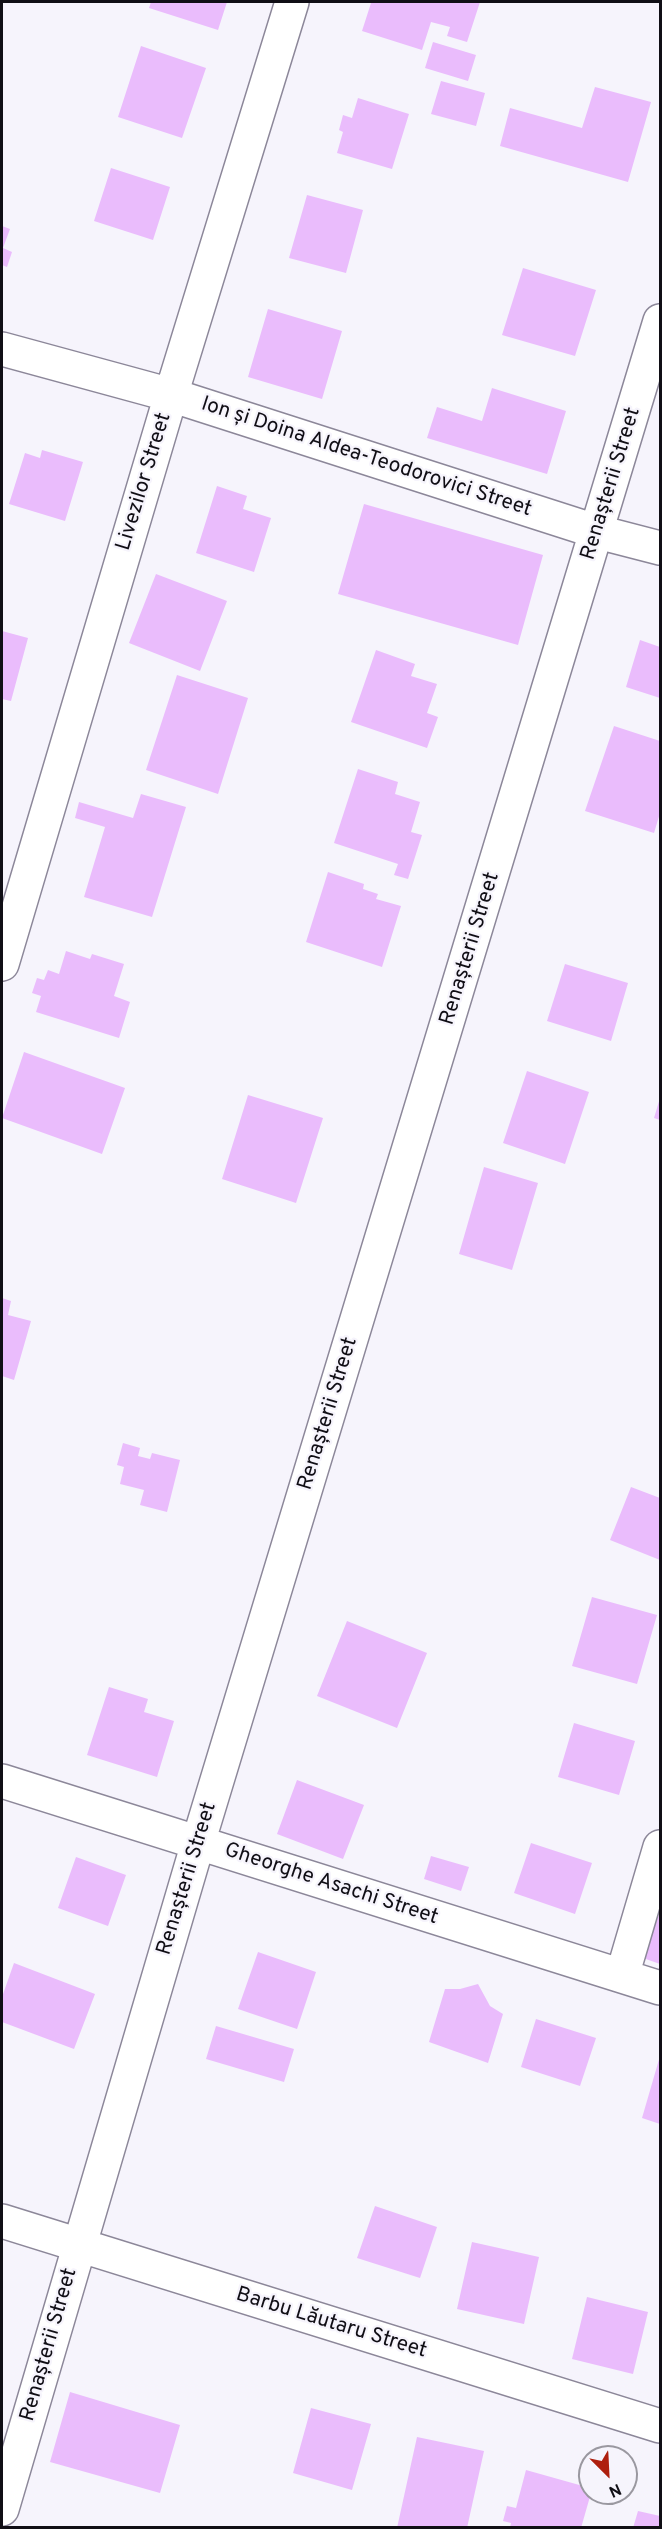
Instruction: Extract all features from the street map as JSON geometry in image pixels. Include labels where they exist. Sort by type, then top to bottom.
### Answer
[{"type":"street","name":"Livezilor Street","points":[[2,964],[171,395],[292,2]]},
{"type":"street","name":"Renașterii Street","points":[[2,2509],[198,1843],[598,532],[660,321]]},
{"type":"street","name":"Ion și Doina Aldea-Teodorovici Street","points":[[2,349],[171,395],[598,532],[660,548]]},
{"type":"street","name":"Gheorghe Asachi Street","points":[[2,1781],[660,1989]]},
{"type":"street","points":[[622,1976],[660,1847]]},
{"type":"street","name":"Barbu Lăutaru Street","points":[[2,2221],[660,2426]]},
{"type":"building","points":[[151,2],[227,2],[218,30],[149,8]]},
{"type":"building","points":[[367,2],[480,2],[467,42],[447,36],[450,27],[431,22],[422,50],[362,31],[371,3]]},
{"type":"building","points":[[433,42],[476,55],[468,81],[425,68]]},
{"type":"building","points":[[141,46],[206,68],[182,138],[118,117]]},
{"type":"building","points":[[441,81],[485,93],[476,126],[431,114]]},
{"type":"building","points":[[595,87],[651,102],[628,182],[500,146],[510,108],[582,128]]},
{"type":"building","points":[[358,98],[409,114],[392,169],[337,153],[343,132],[339,130],[343,115],[352,118]]},
{"type":"building","points":[[111,168],[170,187],[153,240],[94,221]]},
{"type":"building","points":[[307,195],[363,210],[346,273],[289,258]]},
{"type":"building","points":[[2,226],[10,229],[3,248],[12,252],[7,267],[2,265]]},
{"type":"building","points":[[523,268],[596,290],[575,356],[502,335]]},
{"type":"building","points":[[268,309],[342,331],[322,399],[248,377]]},
{"type":"building","points":[[492,388],[566,411],[547,474],[427,438],[437,407],[482,421]]},
{"type":"building","points":[[42,450],[83,462],[65,521],[9,504],[25,453],[40,458]]},
{"type":"building","points":[[217,486],[247,496],[243,509],[271,518],[254,572],[196,553]]},
{"type":"building","points":[[364,504],[543,555],[518,645],[338,594]]},
{"type":"building","points":[[156,574],[227,601],[200,671],[129,643]]},
{"type":"building","points":[[2,631],[28,638],[11,701],[2,699]]},
{"type":"building","points":[[640,640],[660,647],[660,698],[626,687]]},
{"type":"building","points":[[376,650],[415,664],[411,676],[437,684],[427,713],[438,717],[427,748],[351,722]]},
{"type":"building","points":[[177,675],[248,698],[218,794],[146,770]]},
{"type":"building","points":[[614,726],[660,741],[660,813],[654,833],[585,811]]},
{"type":"building","points":[[358,769],[398,782],[395,794],[420,802],[411,832],[422,835],[408,879],[394,875],[398,864],[334,843]]},
{"type":"building","points":[[141,794],[186,807],[152,917],[84,897],[105,827],[75,818],[79,802],[133,818]]},
{"type":"building","points":[[328,872],[364,884],[363,889],[378,894],[376,899],[401,906],[382,967],[306,942]]},
{"type":"building","points":[[66,951],[90,959],[92,954],[124,964],[114,996],[130,1002],[119,1038],[36,1012],[41,996],[32,993],[37,978],[44,980],[48,970],[59,974]]},
{"type":"building","points":[[565,964],[628,983],[611,1041],[547,1021]]},
{"type":"building","points":[[24,1052],[125,1088],[102,1154],[2,1118]]},
{"type":"building","points":[[527,1071],[589,1092],[565,1164],[503,1143]]},
{"type":"building","points":[[248,1095],[323,1118],[296,1203],[222,1179]]},
{"type":"building","points":[[660,1098],[660,1120],[654,1118]]},
{"type":"building","points":[[484,1167],[538,1183],[512,1270],[459,1254]]},
{"type":"building","points":[[2,1298],[11,1301],[8,1315],[31,1321],[14,1380],[2,1376]]},
{"type":"building","points":[[123,1443],[140,1448],[138,1456],[150,1459],[152,1453],[180,1460],[167,1512],[140,1505],[144,1490],[120,1484],[124,1467],[117,1465]]},
{"type":"building","points":[[631,1487],[660,1498],[660,1560],[610,1540]]},
{"type":"building","points":[[592,1597],[657,1615],[637,1684],[572,1666]]},
{"type":"building","points":[[347,1621],[427,1653],[397,1728],[317,1696]]},
{"type":"building","points":[[109,1687],[148,1699],[144,1712],[174,1721],[157,1777],[87,1755]]},
{"type":"building","points":[[574,1723],[635,1741],[619,1795],[558,1777]]},
{"type":"building","points":[[297,1780],[364,1805],[343,1859],[277,1834]]},
{"type":"building","points":[[531,1843],[592,1863],[575,1914],[514,1893]]},
{"type":"building","points":[[431,1856],[469,1867],[461,1891],[424,1879]]},
{"type":"building","points":[[76,1857],[126,1875],[108,1926],[58,1908]]},
{"type":"building","points":[[660,1912],[660,1964],[643,1958]]},
{"type":"building","points":[[258,1952],[316,1972],[297,2029],[238,2009]]},
{"type":"building","points":[[14,1963],[95,1994],[74,2049],[2,2022],[2,1997]]},
{"type":"building","points":[[478,1984],[490,2006],[503,2014],[488,2063],[429,2042],[445,1989],[460,1989]]},
{"type":"building","points":[[536,2019],[596,2038],[580,2086],[521,2067]]},
{"type":"building","points":[[216,2026],[294,2049],[284,2082],[206,2059]]},
{"type":"building","points":[[660,2056],[660,2124],[642,2118]]},
{"type":"building","points":[[375,2206],[437,2227],[420,2278],[357,2258]]},
{"type":"building","points":[[472,2242],[539,2257],[524,2324],[457,2309]]},
{"type":"building","points":[[587,2297],[648,2312],[633,2374],[572,2359]]},
{"type":"building","points":[[70,2392],[180,2425],[160,2493],[50,2462]]},
{"type":"building","points":[[311,2408],[371,2424],[352,2490],[293,2473]]},
{"type":"building","points":[[417,2437],[484,2451],[467,2528],[397,2528]]},
{"type":"building","points":[[526,2470],[578,2485],[578,2505],[588,2505],[581,2528],[510,2528],[511,2523],[503,2521],[507,2506],[516,2508]]},
{"type":"building","points":[[638,2511],[660,2516],[660,2528],[633,2528]]}]
